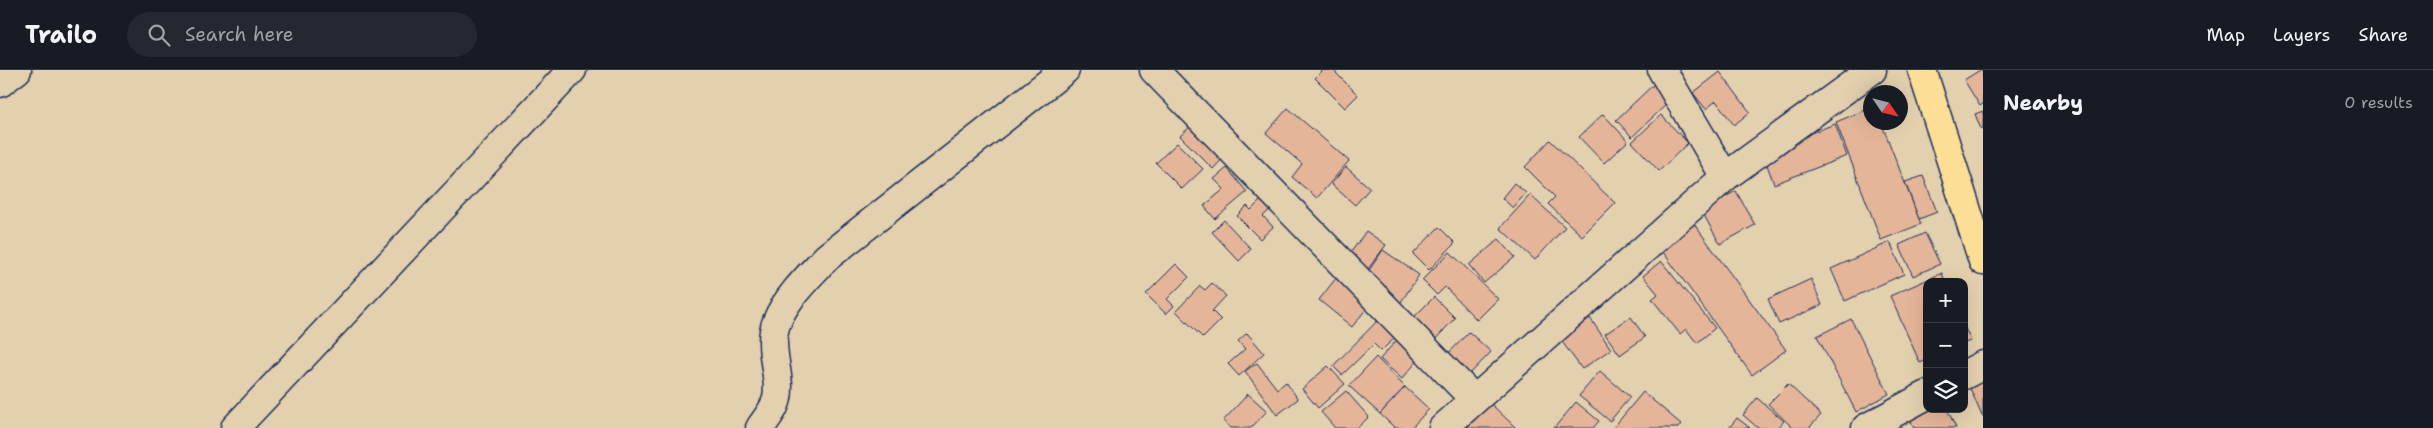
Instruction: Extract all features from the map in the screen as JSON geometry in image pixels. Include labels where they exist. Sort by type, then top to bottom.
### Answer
[{"type":"main road","points":[[1922,70],[1983,262]]},
{"type":"street","points":[[0,83],[17,70]]},
{"type":"street","points":[[235,428],[572,70]]},
{"type":"street","points":[[760,428],[778,397],[773,360],[777,321],[799,288],[827,257],[1065,70]]},
{"type":"street","points":[[1154,70],[1474,399]]},
{"type":"street","points":[[1662,70],[1725,177]]},
{"type":"street","points":[[1443,428],[1725,177],[1872,70]]},
{"type":"street","points":[[1968,373],[1983,365]]},
{"type":"street","points":[[1866,428],[1923,398]]},
{"type":"building","points":[[1323,70],[1333,70],[1358,95],[1345,108],[1315,78]]},
{"type":"building","points":[[1983,70],[1983,104],[1980,106],[1964,80]]},
{"type":"building","points":[[1720,72],[1750,112],[1734,125],[1716,101],[1706,109],[1693,93]]},
{"type":"building","points":[[1655,83],[1671,100],[1632,137],[1616,120]]},
{"type":"building","points":[[1288,108],[1349,161],[1317,198],[1292,177],[1302,164],[1266,133]]},
{"type":"building","points":[[1863,111],[1863,130],[1884,130],[1921,224],[1881,240],[1836,122]]},
{"type":"building","points":[[1983,111],[1983,128],[1981,129],[1975,114]]},
{"type":"building","points":[[1603,114],[1628,141],[1604,163],[1579,137]]},
{"type":"building","points":[[1661,115],[1688,143],[1659,171],[1632,142]]},
{"type":"building","points":[[1194,123],[1225,156],[1213,169],[1180,136]]},
{"type":"building","points":[[1835,124],[1847,156],[1774,184],[1762,151]]},
{"type":"building","points":[[1550,140],[1615,203],[1582,236],[1548,204],[1555,197],[1525,167]]},
{"type":"building","points":[[1177,143],[1203,169],[1182,189],[1156,163]]},
{"type":"building","points":[[1346,167],[1370,188],[1355,205],[1331,184]]},
{"type":"building","points":[[1227,168],[1247,192],[1215,219],[1204,206],[1224,189],[1214,179]]},
{"type":"building","points":[[1923,176],[1937,212],[1919,219],[1905,182]]},
{"type":"building","points":[[1514,183],[1526,193],[1513,208],[1502,198]]},
{"type":"building","points":[[1736,191],[1755,225],[1720,244],[1701,210]]},
{"type":"building","points":[[1530,195],[1565,227],[1535,260],[1500,228]]},
{"type":"building","points":[[1263,198],[1272,208],[1263,216],[1273,227],[1260,239],[1237,216],[1247,206],[1251,210]]},
{"type":"building","points":[[1224,220],[1251,249],[1239,261],[1212,232]]},
{"type":"building","points":[[1692,221],[1786,350],[1752,375],[1658,245]]},
{"type":"building","points":[[1439,227],[1455,243],[1429,270],[1413,254]]},
{"type":"building","points":[[1366,231],[1386,245],[1368,269],[1349,255]]},
{"type":"building","points":[[1925,233],[1940,264],[1913,276],[1899,245]]},
{"type":"building","points":[[1499,239],[1515,257],[1484,283],[1469,265]]},
{"type":"building","points":[[1890,242],[1904,274],[1845,301],[1831,269]]},
{"type":"building","points":[[1383,250],[1419,275],[1399,305],[1384,294],[1388,288],[1367,273]]},
{"type":"building","points":[[1450,252],[1498,299],[1477,320],[1445,287],[1437,295],[1422,280]]},
{"type":"building","points":[[1661,261],[1715,328],[1697,343],[1686,329],[1680,334],[1652,299],[1658,294],[1643,276]]},
{"type":"building","points":[[1176,264],[1189,277],[1167,299],[1174,306],[1166,314],[1146,294]]},
{"type":"building","points":[[1340,273],[1374,299],[1352,327],[1319,300]]},
{"type":"building","points":[[1942,273],[1944,278],[1931,278]]},
{"type":"building","points":[[1811,279],[1822,305],[1779,324],[1768,299]]},
{"type":"building","points":[[1923,281],[1923,362],[1920,363],[1890,296]]},
{"type":"building","points":[[1212,283],[1226,296],[1212,311],[1221,320],[1203,338],[1176,311],[1200,286],[1205,290]]},
{"type":"building","points":[[1434,297],[1455,318],[1433,342],[1410,321]]},
{"type":"building","points":[[1386,312],[1404,329],[1381,351],[1374,344],[1342,375],[1333,366]]},
{"type":"building","points":[[1631,317],[1645,337],[1620,355],[1605,334]]},
{"type":"building","points":[[1590,318],[1611,349],[1582,369],[1560,339]]},
{"type":"building","points":[[1851,319],[1889,394],[1856,412],[1817,336]]},
{"type":"building","points":[[1469,332],[1491,352],[1468,376],[1446,356]]},
{"type":"building","points":[[1247,333],[1264,353],[1239,376],[1228,364],[1245,349],[1238,341]]},
{"type":"building","points":[[1403,333],[1425,352],[1402,379],[1380,359]]},
{"type":"building","points":[[1376,357],[1405,387],[1380,414],[1349,386]]},
{"type":"building","points":[[1257,363],[1277,389],[1286,382],[1298,399],[1277,415],[1245,371]]},
{"type":"building","points":[[1328,366],[1345,384],[1318,408],[1302,389]]},
{"type":"building","points":[[1600,371],[1630,397],[1610,421],[1579,396]]},
{"type":"building","points":[[1983,371],[1983,416],[1968,384],[1968,378]]},
{"type":"building","points":[[1788,384],[1821,415],[1809,428],[1793,428],[1768,404]]},
{"type":"building","points":[[1405,387],[1429,409],[1411,428],[1395,428],[1380,414]]},
{"type":"building","points":[[1346,391],[1369,417],[1357,428],[1335,428],[1321,412]]},
{"type":"building","points":[[1643,392],[1681,424],[1678,428],[1613,428]]},
{"type":"building","points":[[1248,394],[1267,411],[1251,428],[1231,428],[1223,421]]},
{"type":"building","points":[[1757,398],[1784,421],[1778,428],[1758,428],[1743,415]]},
{"type":"building","points":[[1576,402],[1599,421],[1593,428],[1554,428]]},
{"type":"building","points":[[1490,403],[1516,428],[1467,428]]},
{"type":"building","points":[[1923,410],[1923,413],[1949,413],[1956,428],[1914,428],[1907,412]]},
{"type":"building","points":[[1737,418],[1750,428],[1729,428]]}]
